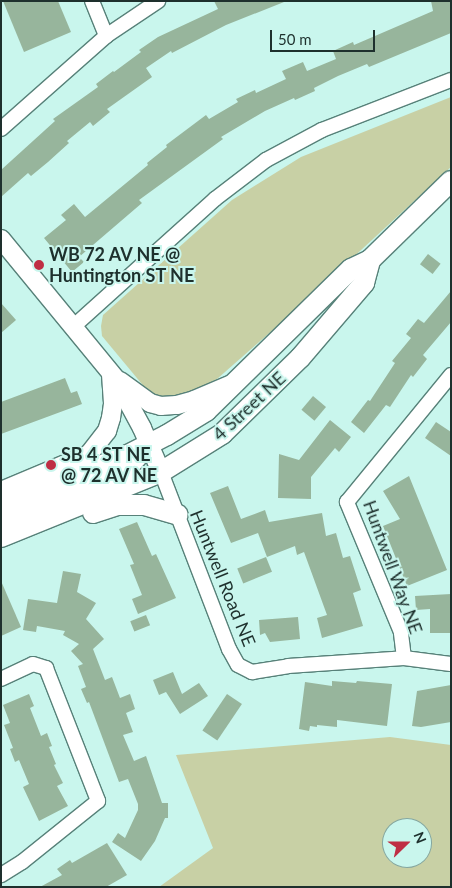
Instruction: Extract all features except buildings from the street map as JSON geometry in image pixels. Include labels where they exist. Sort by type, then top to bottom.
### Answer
[{"type":"main road","name":"4 Street NE","points":[[1,504],[150,445],[206,411],[351,268],[370,260],[451,181]]},
{"type":"main road","name":"4 Street NE","points":[[1,537],[161,472],[222,434],[297,361],[364,283],[370,260]]},
{"type":"main road","points":[[1,544],[117,505],[144,505],[178,515]]},
{"type":"street","points":[[92,1],[106,36]]},
{"type":"street","points":[[1,129],[106,36],[158,1]]},
{"type":"street","points":[[74,326],[215,199],[266,160],[322,130],[451,80]]},
{"type":"street","points":[[1,239],[113,376],[150,445],[161,472]]},
{"type":"street","name":"Huntwell Way NE","points":[[404,658],[401,632],[347,502],[451,375]]},
{"type":"street","points":[[113,376],[150,403],[161,406],[177,405],[194,400],[234,384]]},
{"type":"street","points":[[1,491],[89,454],[107,431],[111,418],[113,376]]},
{"type":"street","points":[[439,389],[451,398]]},
{"type":"street","points":[[1,522],[123,474],[150,445]]},
{"type":"street","name":"Huntwell Road NE","points":[[161,472],[229,649],[238,665],[252,672],[288,666],[404,658],[451,664]]},
{"type":"street","points":[[1,679],[33,664],[46,668],[98,800],[22,862],[1,875]]},
{"type":"green space","points":[[451,97],[451,167],[308,299],[217,379],[182,397],[161,399],[151,395],[102,336],[103,315],[232,200],[301,157]]},
{"type":"green space","points":[[390,737],[451,745],[451,887],[159,887],[213,848],[176,755]]},
{"type":"place","name":"WB 72 AV NE @ Huntington ST NE","points":[[39,265]]},
{"type":"place","name":"SB 4 ST NE @ 72 AV NE","points":[[51,465]]}]
